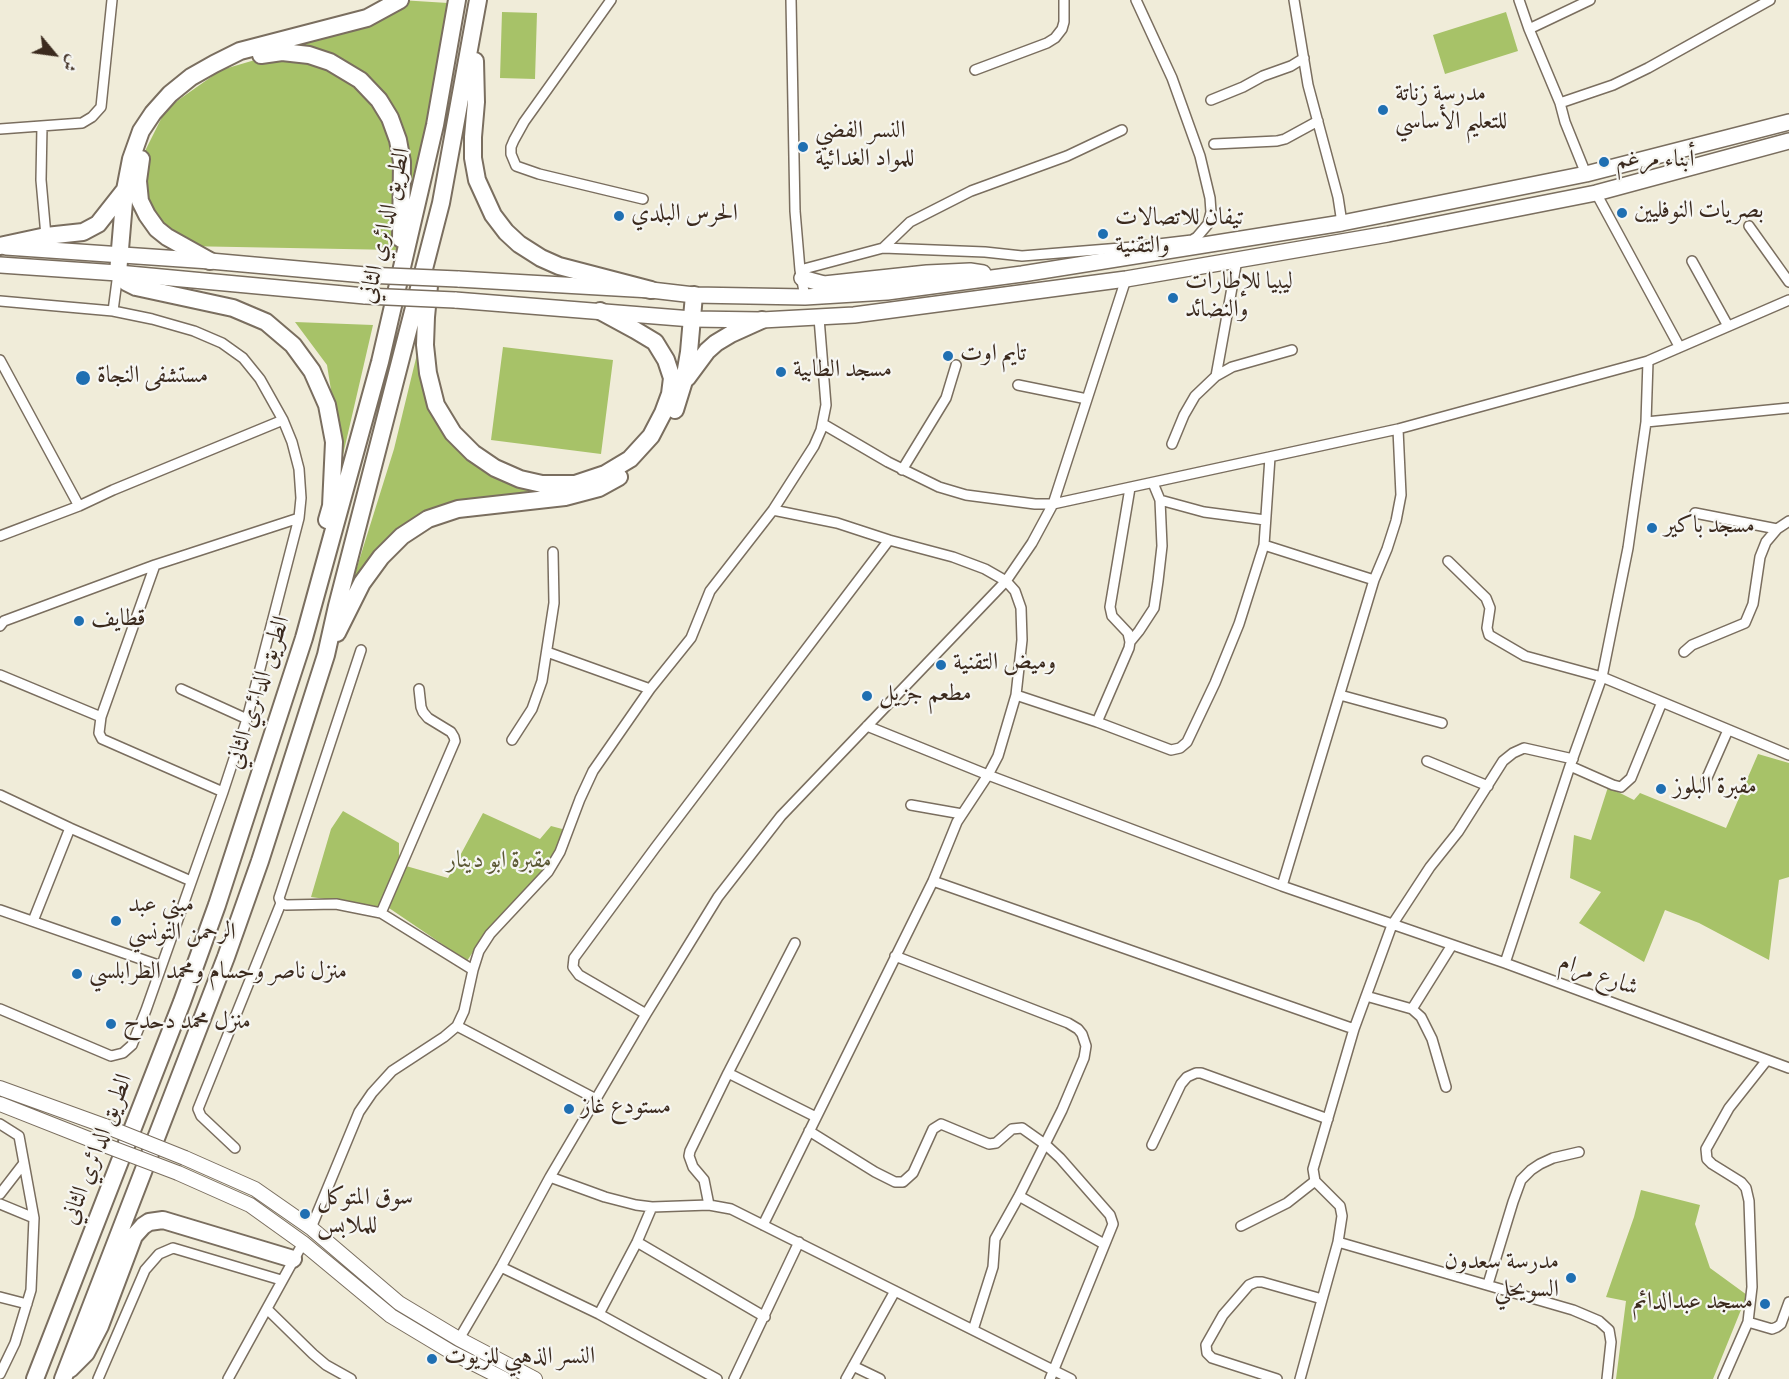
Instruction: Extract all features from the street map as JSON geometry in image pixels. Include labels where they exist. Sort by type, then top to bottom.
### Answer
[{"type":"highway","points":[[304,638],[313,577],[331,506],[334,442],[327,405],[312,371],[293,345],[266,322],[233,308],[136,287],[126,282],[117,273],[125,190],[131,159],[141,131],[170,94],[190,77],[240,51],[367,18],[400,0]]},
{"type":"highway","name":"الطريق الدائري الثاني","points":[[35,1379],[182,1002],[217,905],[304,638],[380,362],[437,114],[458,0]]},
{"type":"highway","name":"الطريق الدائري الثاني","points":[[64,1376],[230,947],[326,655],[336,606],[441,202],[478,0]]},
{"type":"highway","points":[[473,32],[476,102],[473,158],[477,180],[493,215],[519,244],[541,258],[560,266],[651,290]]},
{"type":"highway","points":[[210,261],[157,229],[140,201],[138,181],[140,162],[150,136],[162,117],[177,101],[195,86],[221,70],[254,57],[282,52],[309,55],[330,62],[360,80],[379,100],[390,118],[398,140],[402,162],[402,231],[397,271],[398,287]]},
{"type":"highway","points":[[0,246],[46,236],[83,232],[98,224],[125,190]]},
{"type":"highway","points":[[441,202],[426,317],[425,345],[428,373],[436,405],[453,433],[473,453],[495,468],[520,479],[542,484],[575,484],[605,474],[630,459],[651,436],[670,394],[672,378],[666,360],[655,342],[600,311]]},
{"type":"highway","points":[[326,655],[362,583],[381,557],[402,536],[428,519],[458,508],[565,497],[599,488],[633,468],[658,441],[675,410],[684,381],[694,295]]},
{"type":"highway","points":[[684,381],[716,343],[762,320]]},
{"type":"highway","points":[[64,1376],[86,1353],[100,1326],[134,1236],[142,1226],[149,1222],[163,1220],[293,1259]]},
{"type":"main road","points":[[0,246],[365,275],[651,290],[694,295],[806,297],[887,292],[1000,277],[1342,223],[1586,174],[1788,126]]},
{"type":"main road","points":[[0,265],[117,273],[365,296],[455,300],[692,319],[819,318],[1126,279],[1388,234],[1596,193],[1789,141]]},
{"type":"main road","points":[[1300,230],[1302,248]]},
{"type":"main road","points":[[801,274],[824,284],[927,273],[970,271],[1000,277]]},
{"type":"main road","points":[[0,1088],[105,1126],[255,1189],[311,1228],[399,1303],[459,1339],[535,1379]]},
{"type":"main road","points":[[0,1104],[178,1173],[250,1204],[303,1243],[391,1316],[504,1379]]},
{"type":"street","points":[[0,129],[82,123],[92,117],[101,107],[112,0]]},
{"type":"street","points":[[610,0],[524,122],[511,147],[511,154],[516,166],[539,174],[643,199]]},
{"type":"street","points":[[791,0],[795,211],[801,274],[806,297]]},
{"type":"street","points":[[975,70],[1047,44],[1055,38],[1064,22],[1064,0]]},
{"type":"street","points":[[801,274],[883,248],[985,252],[1022,256],[1192,240],[1201,233],[1208,224],[1211,212],[1200,156],[1172,78],[1136,0]]},
{"type":"street","points":[[1294,0],[1308,85],[1338,197],[1342,223]]},
{"type":"street","points":[[1519,0],[1586,174]]},
{"type":"street","points":[[1529,28],[1590,0]]},
{"type":"street","points":[[1560,103],[1613,85],[1648,68],[1770,0]]},
{"type":"street","points":[[1211,100],[1291,66],[1304,58]]},
{"type":"street","points":[[1214,144],[1277,141],[1318,121]]},
{"type":"street","points":[[42,126],[41,180],[46,236]]},
{"type":"street","points":[[883,248],[910,222],[971,191],[1067,156],[1122,130]]},
{"type":"street","points":[[1596,193],[1679,346]]},
{"type":"street","points":[[1749,226],[1789,282]]},
{"type":"street","points":[[1216,376],[1238,260]]},
{"type":"street","points":[[1692,261],[1728,326]]},
{"type":"street","points":[[113,311],[117,273]]},
{"type":"street","points":[[459,1339],[550,1177],[718,897],[781,816],[1006,581],[1032,543],[1053,504],[1126,279]]},
{"type":"street","points":[[823,424],[902,470],[939,487],[966,495],[1025,503],[1053,504],[1398,429],[1648,361],[1789,300]]},
{"type":"street","points":[[0,301],[113,311],[194,331],[222,343],[243,358],[260,379],[283,420],[300,469],[301,498],[299,518],[247,719],[132,1045],[123,1053],[111,1056],[0,1010]]},
{"type":"street","points":[[311,1228],[359,1112],[372,1092],[392,1071],[457,1026],[464,1011],[479,951],[489,934],[548,872],[560,852],[593,771],[650,689],[691,638],[710,591],[773,510],[814,446],[823,424],[826,396],[819,318]]},
{"type":"street","points":[[1172,444],[1184,415],[1196,396],[1216,376],[1232,367],[1292,350]]},
{"type":"street","points":[[0,360],[79,506]]},
{"type":"street","points":[[1505,963],[1602,677],[1628,548],[1646,422],[1648,361]]},
{"type":"street","points":[[902,470],[946,398],[956,365]]},
{"type":"street","points":[[1018,386],[1088,399]]},
{"type":"street","points":[[1646,422],[1789,408]]},
{"type":"street","points":[[0,536],[79,506],[283,420]]},
{"type":"street","points":[[1282,886],[1374,580],[1396,521],[1401,495],[1398,429]]},
{"type":"street","points":[[1016,695],[1171,750],[1180,748],[1187,742],[1215,683],[1239,624],[1264,545],[1270,457]]},
{"type":"street","points":[[1130,642],[1154,608],[1162,546],[1160,500],[1153,483]]},
{"type":"street","points":[[1097,722],[1130,642],[1128,633],[1112,616],[1110,607],[1130,488]]},
{"type":"street","points":[[1160,500],[1204,512],[1265,520]]},
{"type":"street","points":[[763,1225],[933,881],[952,833],[998,756],[1016,695],[1022,640],[1021,608],[1015,591],[1006,581],[985,569],[837,523],[773,510]]},
{"type":"street","points":[[1695,513],[1777,529]]},
{"type":"street","points":[[1,622],[155,565],[299,518]]},
{"type":"street","points":[[1684,652],[1692,645],[1745,623],[1754,604],[1760,557],[1766,542],[1777,529],[1789,521]]},
{"type":"street","points":[[646,1014],[579,975],[573,967],[574,958],[889,540]]},
{"type":"street","points":[[1264,545],[1374,580]]},
{"type":"street","points":[[512,740],[532,709],[542,681],[554,603],[553,552]]},
{"type":"street","points":[[1448,561],[1486,598],[1490,609],[1487,628],[1489,635],[1525,656],[1602,677],[1789,755]]},
{"type":"street","points":[[155,565],[101,717],[99,733],[102,739],[223,792]]},
{"type":"street","points":[[236,1148],[201,1116],[198,1109],[281,903],[279,898],[361,650]]},
{"type":"street","points":[[548,652],[650,689]]},
{"type":"street","points":[[0,675],[101,717]]},
{"type":"street","points":[[181,689],[247,719]]},
{"type":"street","points":[[381,913],[455,741],[451,732],[428,718],[423,712],[419,689]]},
{"type":"street","points":[[1340,694],[1442,723]]},
{"type":"street","points":[[1300,1379],[1338,1242],[1342,1216],[1340,1206],[1314,1181],[1313,1169],[1354,1029],[1392,925],[1430,867],[1458,832],[1503,761],[1524,748],[1571,763],[1613,785],[1621,786],[1631,778],[1662,702]]},
{"type":"street","name":"شارع مرام","points":[[867,726],[988,775],[1282,886],[1505,963],[1789,1068]]},
{"type":"street","points":[[1706,780],[1728,730]]},
{"type":"street","points":[[1427,761],[1488,786]]},
{"type":"street","points":[[0,795],[191,881]]},
{"type":"street","points":[[911,805],[962,814]]},
{"type":"street","points":[[33,921],[70,828]]},
{"type":"street","points":[[933,881],[1354,1029]]},
{"type":"street","points":[[281,903],[286,906],[336,904],[381,913],[473,970]]},
{"type":"street","points":[[0,910],[161,966]]},
{"type":"street","points":[[709,1205],[704,1180],[693,1167],[690,1151],[795,943]]},
{"type":"street","points":[[1412,1009],[1452,945]]},
{"type":"street","points":[[895,956],[1068,1023],[1082,1034],[1086,1046],[1084,1058],[1046,1144],[995,1239],[993,1267],[973,1330]]},
{"type":"street","points":[[1366,996],[1412,1009],[1421,1017],[1432,1039],[1446,1087]]},
{"type":"street","points":[[457,1026],[596,1099]]},
{"type":"street","points":[[1723,1379],[1748,1322],[1752,1287],[1749,1201],[1746,1188],[1741,1182],[1712,1164],[1707,1159],[1706,1149],[1729,1108],[1767,1060]]},
{"type":"street","points":[[728,1073],[816,1118]]},
{"type":"street","points":[[1152,1145],[1181,1084],[1187,1077],[1196,1073],[1328,1119]]},
{"type":"street","points":[[0,1124],[19,1136],[34,1218],[31,1290],[15,1344],[0,1374]]},
{"type":"street","points":[[809,1131],[894,1182],[903,1182],[913,1173],[933,1129],[938,1125],[945,1125],[988,1144],[996,1143],[1012,1129],[1022,1128],[1046,1144],[1060,1158],[1111,1217],[1112,1227],[1051,1375]]},
{"type":"street","points":[[1488,1284],[1521,1180],[1540,1164],[1553,1158],[1579,1152]]},
{"type":"street","points":[[0,1194],[24,1162]]},
{"type":"street","points":[[550,1177],[605,1197],[652,1207],[709,1205],[731,1209],[973,1330],[1051,1375],[1071,1379]]},
{"type":"street","points":[[1241,1226],[1287,1203],[1314,1181]]},
{"type":"street","points":[[1019,1196],[1104,1244]]},
{"type":"street","points":[[0,1204],[34,1218]]},
{"type":"street","points":[[600,1314],[637,1242],[652,1207]]},
{"type":"street","points":[[637,1242],[765,1317]]},
{"type":"street","points":[[734,1379],[799,1242]]},
{"type":"street","points":[[1338,1242],[1574,1310],[1599,1321],[1609,1330],[1611,1342],[1608,1379]]},
{"type":"street","points":[[228,1379],[303,1243]]},
{"type":"street","points":[[98,1379],[145,1270],[159,1254],[173,1248],[281,1280]]},
{"type":"street","points":[[501,1267],[600,1314],[717,1379]]},
{"type":"street","points":[[1277,1379],[1212,1358],[1207,1353],[1206,1345],[1223,1315],[1249,1286],[1256,1282],[1322,1299]]},
{"type":"street","points":[[846,1379],[895,1291]]},
{"type":"street","points":[[0,1297],[27,1304]]},
{"type":"street","points":[[1748,1322],[1772,1329],[1777,1327],[1789,1302]]},
{"type":"street","points":[[267,1309],[326,1365],[351,1379]]},
{"type":"street","points":[[853,1366],[880,1379]]},
{"type":"green space","points":[[400,0],[448,3],[456,10],[405,254],[397,250],[183,246],[167,237],[138,181],[141,159],[162,117],[177,101],[221,70],[282,52],[281,41]]},
{"type":"green space","points":[[502,12],[537,13],[535,79],[500,78]]},
{"type":"green space","points":[[1506,12],[1518,51],[1445,74],[1433,35]]},
{"type":"green space","points":[[426,317],[436,405],[498,469],[591,484],[458,509],[402,536],[342,615],[394,449]]},
{"type":"green space","points":[[295,322],[373,325],[342,459],[327,365]]},
{"type":"green space","points":[[503,347],[613,360],[601,454],[491,440]]},
{"type":"green space","points":[[1758,754],[1789,763],[1789,877],[1779,880],[1769,960],[1699,923],[1665,910],[1644,962],[1579,923],[1601,892],[1570,878],[1574,835],[1591,840],[1608,787],[1634,800],[1640,793],[1726,828]]},
{"type":"green space","name":"مقبرة ابو دينار","points":[[343,811],[399,843],[399,864],[448,878],[483,813],[540,839],[551,826],[566,830],[547,869],[486,932],[467,961],[389,908],[311,897],[331,829]]},
{"type":"green space","points":[[1641,1190],[1700,1205],[1695,1224],[1710,1268],[1747,1295],[1713,1379],[1616,1379],[1626,1301],[1606,1297]]},
{"type":"place","name":"مدرسة زناتة للتعليم الأساسي","points":[[1383,110]]},
{"type":"place","name":"النسر الفضي للمواد الغدائية","points":[[803,147]]},
{"type":"place","name":"أبناء مرغم","points":[[1604,162]]},
{"type":"place","name":"بصريات النوفليين","points":[[1622,213]]},
{"type":"place","name":"الحرس البلدي","points":[[619,216]]},
{"type":"place","name":"تيفان للاتصالات والتقنية","points":[[1103,234]]},
{"type":"place","name":"ليبيا للإطارات والنضائد","points":[[1173,298]]},
{"type":"place","name":"تايم اوت","points":[[948,356]]},
{"type":"place","name":"مسجد الطابية","points":[[781,372]]},
{"type":"place","name":"مستشفى النجاة","points":[[83,378]]},
{"type":"place","name":"مسجد باكير","points":[[1652,528]]},
{"type":"place","name":"قطايف","points":[[79,621]]},
{"type":"place","name":"وميض التقنية","points":[[941,665]]},
{"type":"place","name":"مطعم جزيل","points":[[867,696]]},
{"type":"place","name":"مقبرة البلوز","points":[[1661,789]]},
{"type":"place","name":"مبني عبد الرحمن التونسي","points":[[116,921]]},
{"type":"place","name":"منزل ناصر وحسام ومحمد الطرابلسي","points":[[77,974]]},
{"type":"place","name":"منزل محمد دحدح","points":[[111,1024]]},
{"type":"place","name":"مستودع غاز","points":[[569,1109]]},
{"type":"place","name":"سوق المتوكل للملابس","points":[[305,1214]]},
{"type":"place","name":"مدرسة سعدون السويحلي","points":[[1571,1278]]},
{"type":"place","name":"مسجد عبدالدائم","points":[[1765,1304]]},
{"type":"place","name":"النسر الذهبي للزيوت","points":[[432,1359]]}]
